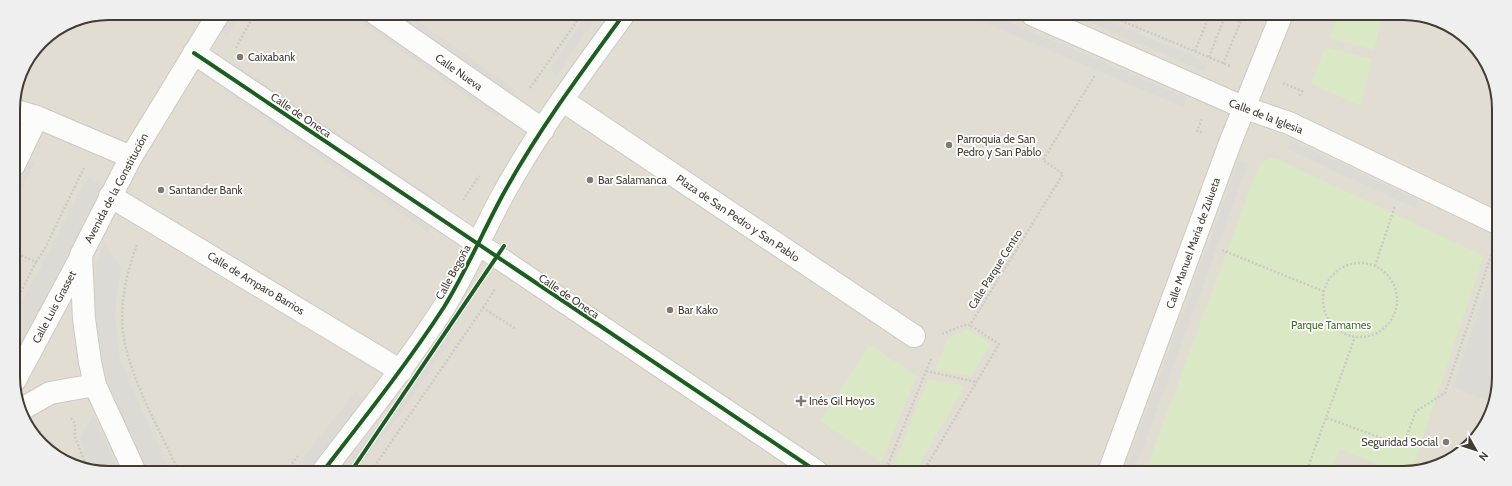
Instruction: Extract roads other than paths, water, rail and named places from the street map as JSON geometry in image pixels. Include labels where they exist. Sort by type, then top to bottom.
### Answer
[{"type":"street","name":"Avenida de la Constitución","points":[[132,466],[95,385],[84,319],[81,256],[131,157],[215,20]]},
{"type":"street","name":"Calle Nueva","points":[[385,20],[543,130]]},
{"type":"street","name":"Calle Begoña","points":[[327,466],[401,371],[444,306],[478,246],[500,200],[562,100],[620,20]]},
{"type":"street","name":"Calle de la Iglesia","points":[[1044,20],[1245,108],[1289,123],[1492,221]]},
{"type":"street","name":"Calle Manuel María de Zulueta","points":[[1111,466],[1230,143],[1279,20]]},
{"type":"street","name":"Calle de Oneca","points":[[194,53],[478,246],[808,466]]},
{"type":"street","name":"Plaza de San Pedro y San Pablo","points":[[562,100],[914,336]]},
{"type":"street","points":[[20,112],[37,117],[131,157]]},
{"type":"street","points":[[20,152],[37,117]]},
{"type":"street","name":"Calle de Amparo Barrios","points":[[110,196],[401,371]]},
{"type":"street","name":"Calle Luis Grasset","points":[[20,371],[81,256]]},
{"type":"street","points":[[26,407],[50,393],[95,385]]},
{"type":"place","name":"Caixabank","points":[[240,57]]},
{"type":"place","name":"Parroquia de San Pedro y San Pablo","points":[[949,145]]},
{"type":"place","name":"Bar Salamanca","points":[[590,180]]},
{"type":"place","name":"Santander Bank","points":[[161,190]]},
{"type":"place","name":"Bar Kako","points":[[670,310]]},
{"type":"place","name":"Inés Gil Hoyos","points":[[801,401]]},
{"type":"place","name":"Seguridad Social","points":[[1446,442]]},
{"type":"park label","name":"Parque Tamames","points":[[1331,325]]}]
